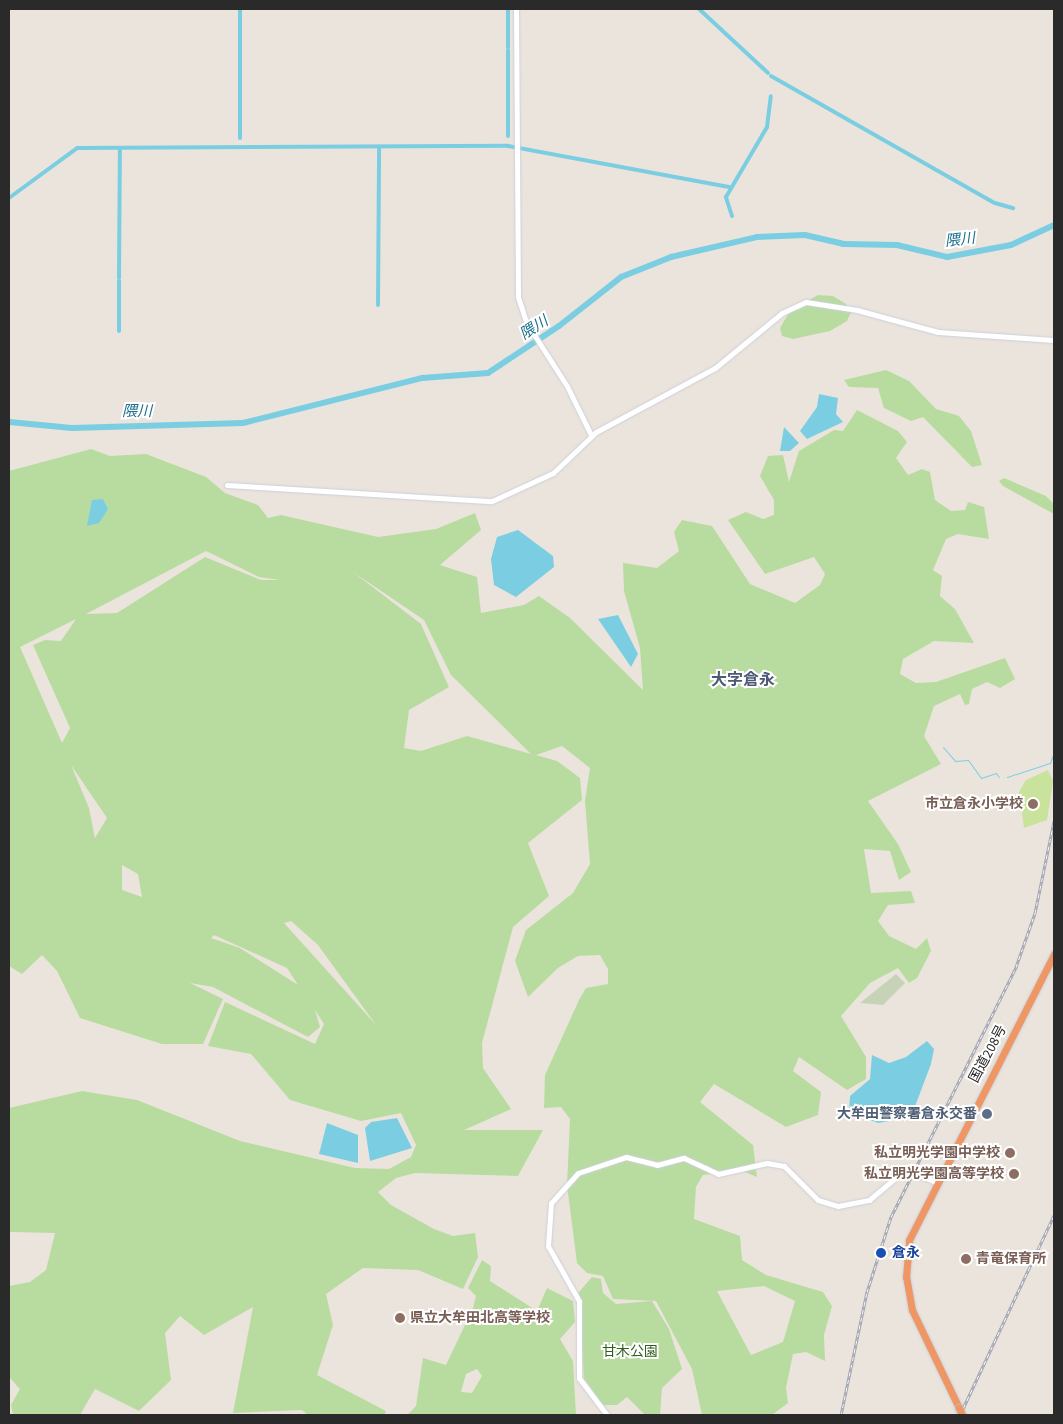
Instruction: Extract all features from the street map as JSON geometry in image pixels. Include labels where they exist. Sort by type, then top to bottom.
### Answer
[{"type":"highway","name":"国道208号","points":[[960,1412],[917,1324],[907,1288],[908,1240],[935,1182],[1054,954]]},
{"type":"street","points":[[516,9],[517,289],[523,314],[591,435]]},
{"type":"street","points":[[227,484],[488,502],[553,473],[591,435],[722,363],[782,313],[806,302],[857,310],[938,332],[1054,340]]},
{"type":"street","points":[[608,1415],[579,1378],[579,1301],[548,1246],[550,1203],[578,1174],[626,1157],[661,1166],[684,1158],[718,1174],[767,1163],[784,1166],[818,1200],[838,1206],[869,1200],[906,1169],[935,1182]]},
{"type":"green space","points":[[818,295],[833,296],[846,304],[851,312],[847,321],[830,331],[793,339],[782,336],[780,328],[790,311]]},
{"type":"green space","points":[[886,370],[909,381],[936,409],[959,416],[971,431],[982,465],[972,467],[923,417],[911,421],[884,408],[878,388],[849,387],[844,380]]},
{"type":"green space","points":[[857,410],[898,431],[907,442],[896,458],[908,475],[922,469],[930,472],[935,500],[951,511],[965,510],[968,502],[984,507],[989,539],[958,534],[946,539],[933,570],[942,576],[940,596],[955,609],[974,643],[934,641],[903,659],[900,674],[916,683],[936,682],[1005,658],[1015,679],[1000,688],[987,682],[972,689],[969,704],[965,705],[960,694],[934,706],[924,736],[941,764],[868,801],[898,844],[911,872],[899,880],[890,851],[864,849],[871,893],[911,891],[915,903],[888,905],[878,921],[889,936],[916,949],[927,938],[931,951],[917,978],[909,983],[898,968],[870,983],[841,1016],[866,1057],[866,1079],[847,1090],[799,1057],[793,1071],[821,1092],[818,1115],[786,1127],[714,1084],[700,1102],[753,1145],[757,1177],[740,1170],[703,1175],[696,1187],[694,1219],[740,1236],[742,1260],[766,1275],[823,1292],[832,1306],[824,1335],[825,1361],[806,1352],[793,1354],[786,1388],[788,1403],[772,1415],[702,1415],[692,1369],[656,1301],[613,1299],[603,1276],[587,1273],[577,1263],[567,1185],[570,1119],[561,1107],[544,1108],[545,1075],[586,988],[608,984],[608,969],[600,955],[578,956],[558,968],[528,997],[515,961],[526,930],[573,893],[590,864],[585,801],[590,768],[562,746],[536,755],[557,761],[580,778],[582,800],[528,843],[549,896],[513,927],[482,1043],[483,1068],[511,1109],[464,1130],[543,1130],[518,1176],[415,1173],[396,1178],[378,1192],[391,1205],[434,1229],[453,1236],[475,1233],[478,1257],[463,1289],[418,1270],[363,1268],[326,1294],[333,1325],[317,1375],[386,1411],[384,1415],[308,1415],[302,1410],[233,1413],[253,1307],[204,1335],[180,1316],[165,1333],[171,1380],[139,1411],[95,1389],[80,1415],[13,1415],[11,1405],[20,1389],[9,1377],[9,1286],[30,1282],[46,1270],[55,1233],[9,1232],[9,1108],[82,1091],[137,1100],[240,1141],[355,1168],[389,1169],[411,1157],[416,1145],[401,1113],[361,1121],[290,1100],[251,1054],[208,1046],[225,1002],[315,1044],[324,1024],[315,1010],[320,1027],[308,1037],[213,987],[190,983],[223,999],[203,1044],[162,1044],[80,1018],[57,971],[42,955],[22,974],[9,966],[9,471],[91,449],[110,456],[146,454],[206,477],[225,493],[258,505],[268,518],[281,515],[378,537],[436,529],[475,513],[481,530],[440,565],[477,577],[481,613],[524,605],[539,596],[570,618],[643,690],[640,648],[624,591],[623,563],[657,568],[679,551],[674,532],[682,520],[712,526],[750,584],[795,603],[820,585],[825,574],[814,557],[765,574],[728,520],[746,512],[763,519],[774,515],[774,500],[760,476],[768,456],[783,455],[789,482],[799,451],[834,430],[843,431]],"holes":[[[206,551],[259,577],[280,580],[261,580],[205,557],[117,613],[86,614]],[[353,572],[424,620],[451,675],[531,754],[467,736],[421,751],[404,748],[409,710],[449,687],[421,624]],[[76,619],[61,641],[45,640],[33,645],[70,728],[62,743],[20,647]],[[71,765],[107,818],[95,838],[89,808]],[[122,865],[138,874],[142,897],[122,890]],[[291,921],[318,945],[376,1025],[284,923]],[[214,935],[287,968],[298,985],[240,948],[211,938]],[[764,1286],[795,1301],[783,1342],[751,1355],[717,1291]]]},
{"type":"green space","points":[[1004,478],[1046,496],[1054,504],[1054,514],[1003,486],[999,481]]},
{"type":"green space","name":"市立倉永小学校","points":[[1048,770],[1053,781],[1047,820],[1024,828],[1019,792],[1026,780]]},
{"type":"green space","points":[[896,974],[905,983],[883,1005],[860,1003]]},
{"type":"green space","points":[[482,1260],[491,1266],[490,1281],[537,1311],[547,1288],[573,1301],[575,1322],[560,1339],[573,1361],[576,1415],[407,1415],[416,1406],[423,1358],[446,1365],[473,1308],[476,1296],[468,1288]],"holes":[[[477,1369],[482,1376],[472,1393],[461,1392],[466,1374]]]},
{"type":"green space","name":"甘木公園","points":[[592,1277],[601,1279],[603,1293],[616,1304],[652,1301],[669,1329],[682,1369],[662,1388],[660,1415],[645,1415],[627,1397],[617,1405],[603,1405],[584,1379],[579,1292]]},
{"type":"water","points":[[819,394],[838,398],[836,414],[843,422],[807,439],[800,431],[817,407]]},
{"type":"water","points":[[784,427],[799,443],[790,451],[780,451]]},
{"type":"water","points":[[103,499],[108,509],[99,523],[87,526],[92,500]]},
{"type":"water","points":[[518,530],[553,556],[554,567],[516,597],[494,585],[491,559],[497,537]]},
{"type":"water","points":[[618,615],[638,654],[631,667],[598,619]]},
{"type":"water","points":[[927,1041],[934,1049],[931,1064],[911,1117],[878,1123],[849,1111],[850,1096],[870,1079],[872,1055],[889,1063],[906,1057]]},
{"type":"water","points":[[397,1118],[412,1148],[370,1161],[365,1128],[371,1122]]},
{"type":"water","points":[[327,1123],[358,1135],[358,1163],[319,1154]]},
{"type":"waterway","points":[[240,9],[240,138]]},
{"type":"waterway","points":[[508,9],[508,47]]},
{"type":"waterway","points":[[699,9],[768,73]]},
{"type":"waterway","points":[[508,50],[508,136]]},
{"type":"waterway","points":[[771,76],[995,203],[1013,208]]},
{"type":"waterway","points":[[732,216],[726,197],[767,127],[771,96]]},
{"type":"waterway","points":[[9,198],[77,148],[508,146],[730,187]]},
{"type":"waterway","points":[[378,305],[379,147]]},
{"type":"waterway","points":[[119,278],[120,148]]},
{"type":"waterway","name":"隈川","points":[[9,422],[72,428],[243,423],[422,378],[488,373],[559,326],[621,277],[671,257],[757,237],[805,235],[843,244],[897,245],[947,257],[1011,245],[1054,225]]},
{"type":"waterway","points":[[119,281],[119,331]]},
{"type":"waterway","points":[[943,747],[955,761],[968,760],[981,778],[996,773],[999,777]]},
{"type":"waterway","points":[[1007,777],[1050,763],[1054,752]]},
{"type":"railway","points":[[841,1415],[867,1292],[891,1217],[1016,967],[1035,913],[1054,821]]},
{"type":"railway","points":[[960,1415],[1054,1215]]},
{"type":"place","name":"市立倉永小学校","points":[[1033,804]]},
{"type":"place","name":"大牟田警察署倉永交番","points":[[987,1114]]},
{"type":"place","name":"私立明光学園中学校","points":[[1010,1153]]},
{"type":"place","name":"私立明光学園高等学校","points":[[1014,1174]]},
{"type":"place","name":"倉永","points":[[881,1253]]},
{"type":"place","name":"青竜保育所","points":[[966,1259]]},
{"type":"place","name":"県立大牟田北高等学校","points":[[400,1318]]},
{"type":"district","name":"大字倉永","points":[[743,680]]}]
